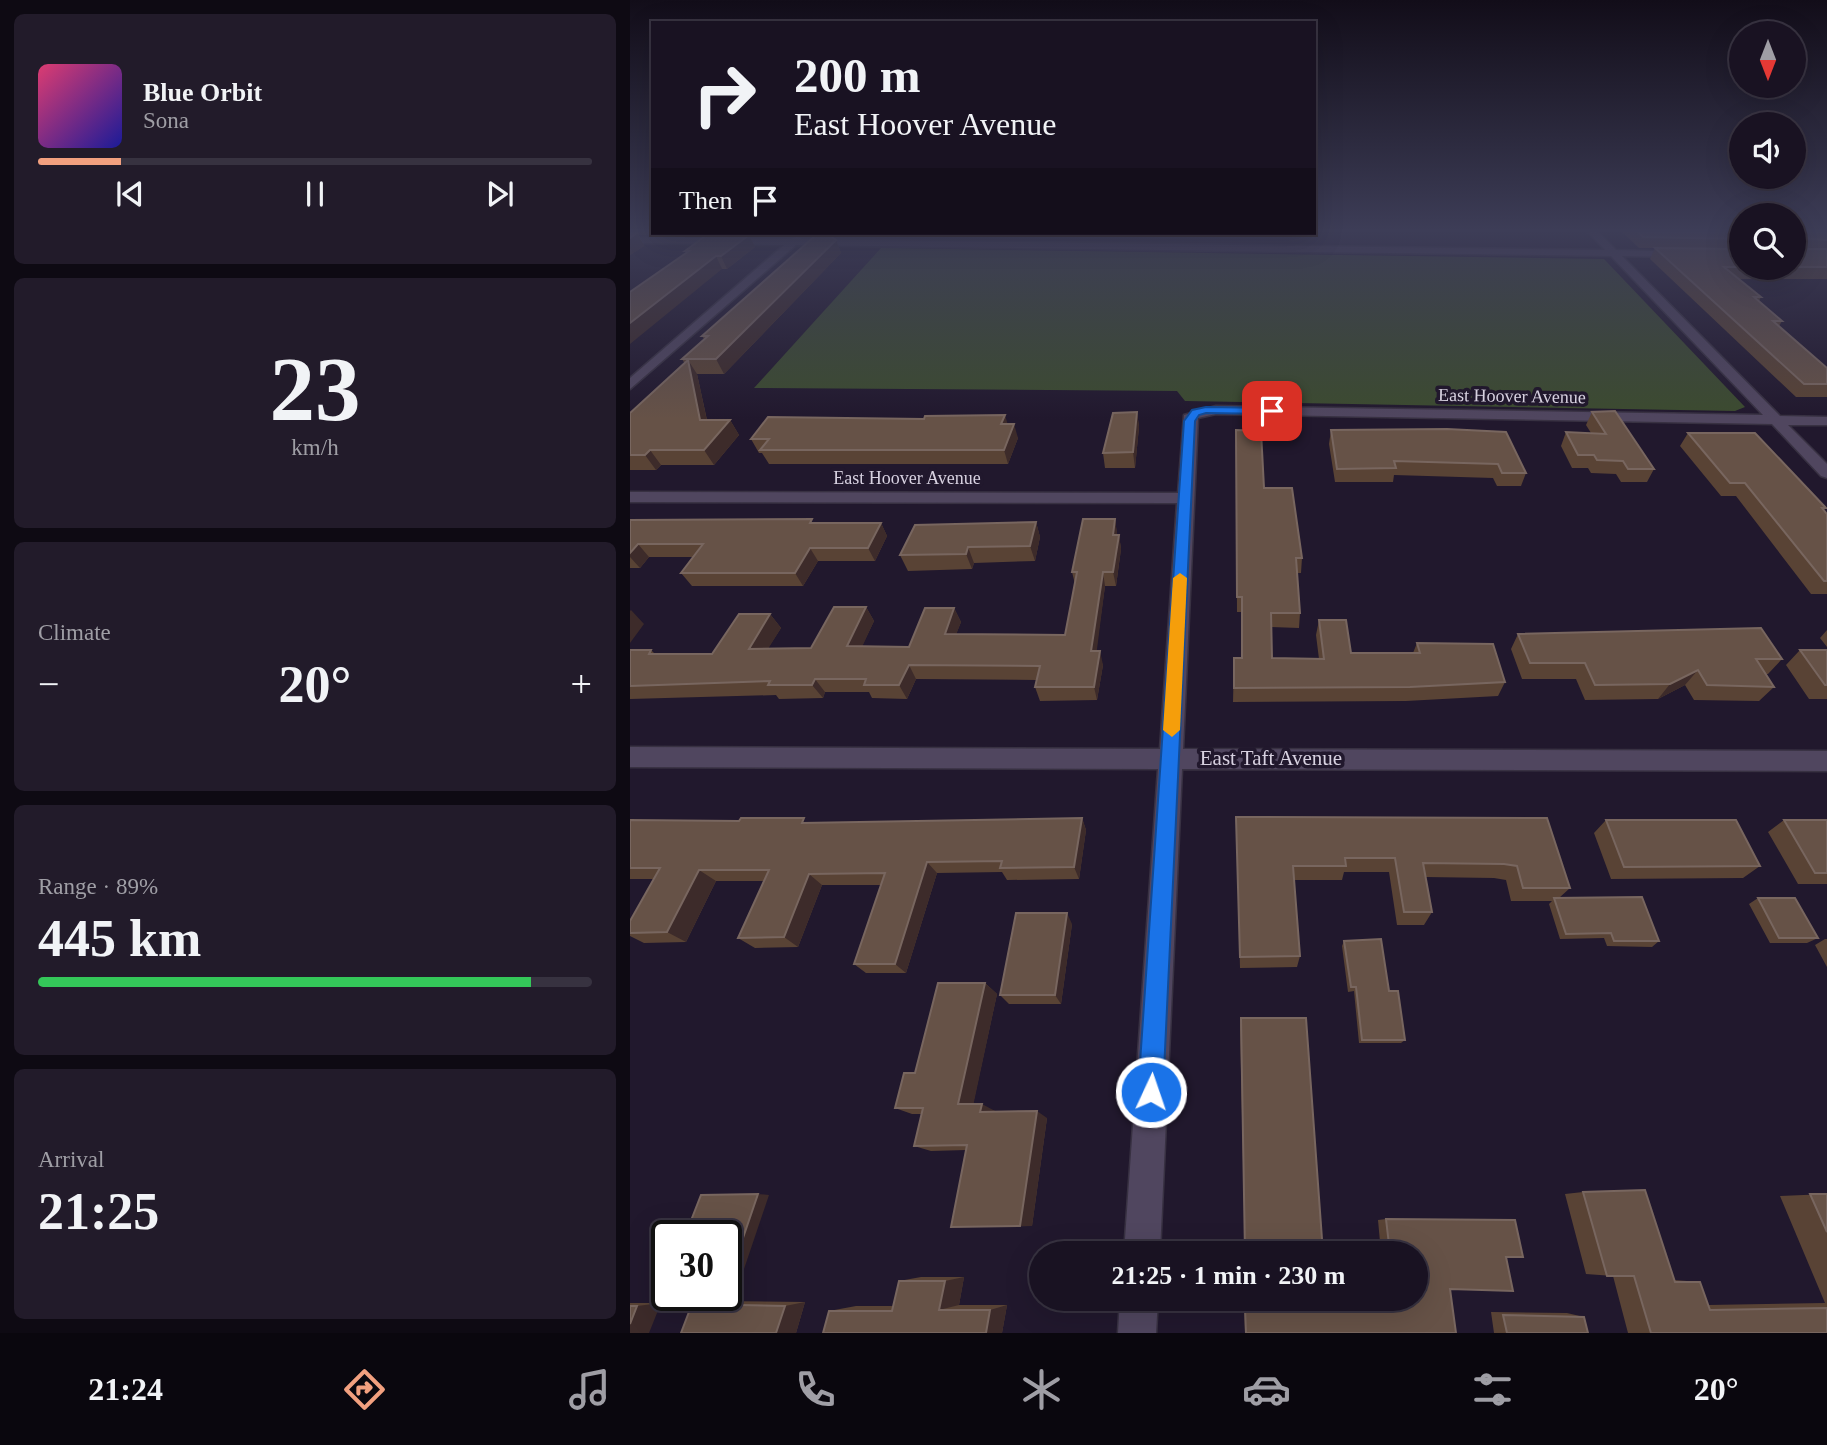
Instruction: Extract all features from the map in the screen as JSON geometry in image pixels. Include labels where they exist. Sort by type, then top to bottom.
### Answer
[{"type":"street","points":[[630,385],[734,294]]},
{"type":"street","points":[[1652,294],[1827,473]]},
{"type":"street","name":"East Hoover Avenue","points":[[630,497],[1185,498],[1190,421],[1196,412],[1827,421]]},
{"type":"street","points":[[1143,1241],[1185,498]]},
{"type":"street","name":"East Taft Avenue","points":[[630,757],[1827,761]]},
{"type":"street","points":[[1137,1333],[1138,1311]]},
{"type":"green space","points":[[839,294],[1638,294],[1745,407],[1735,411],[1185,401],[1177,391],[754,388]]},
{"type":"building","points":[[630,294],[667,294],[630,323]]},
{"type":"building","points":[[749,294],[781,294],[716,359],[682,359],[708,336],[702,336]]},
{"type":"building","points":[[1706,294],[1758,294],[1761,297],[1754,297],[1782,321],[1773,321],[1827,368],[1827,384],[1804,384]]},
{"type":"building","points":[[688,360],[700,420],[730,420],[704,450],[650,450],[645,455],[630,455],[630,413]]},
{"type":"building","points":[[1615,411],[1654,469],[1628,469],[1623,461],[1597,460],[1594,455],[1578,455],[1566,432],[1606,434],[1592,412]]},
{"type":"building","points":[[1137,412],[1133,452],[1103,453],[1113,413]]},
{"type":"building","points":[[1005,415],[1001,424],[1014,424],[1004,450],[760,450],[769,439],[751,439],[768,417],[924,419],[925,416]]},
{"type":"building","points":[[1447,429],[1506,432],[1526,473],[1502,473],[1498,464],[1394,461],[1396,468],[1337,469],[1331,430]]},
{"type":"building","points":[[1236,430],[1261,431],[1264,488],[1292,488],[1302,558],[1296,558],[1300,613],[1271,613],[1272,658],[1324,659],[1319,620],[1346,620],[1351,653],[1420,653],[1417,643],[1493,644],[1505,682],[1410,687],[1234,688],[1234,658],[1242,658],[1242,597],[1237,597]]},
{"type":"building","points":[[1688,433],[1755,433],[1826,508],[1822,508],[1827,514],[1827,581],[1824,581],[1745,483],[1730,483]]},
{"type":"building","points":[[812,519],[810,523],[881,523],[868,548],[810,548],[795,573],[681,573],[703,544],[638,544],[630,553],[630,520]]},
{"type":"building","points":[[1083,519],[1115,519],[1113,535],[1119,535],[1113,572],[1103,572],[1091,651],[1100,651],[1094,687],[1035,687],[1040,666],[909,665],[899,685],[864,685],[866,679],[815,679],[812,685],[768,685],[770,681],[630,686],[630,650],[651,650],[649,654],[712,654],[739,614],[770,614],[749,649],[811,648],[834,607],[866,607],[847,646],[909,647],[925,608],[954,608],[945,634],[1065,635],[1077,572],[1072,572]]},
{"type":"building","points":[[1036,522],[1030,546],[968,547],[966,554],[900,555],[915,525]]},
{"type":"building","points":[[1761,628],[1782,659],[1756,659],[1774,687],[1707,685],[1698,670],[1670,684],[1595,685],[1585,663],[1530,663],[1518,634]]},
{"type":"building","points":[[1800,650],[1827,650],[1827,685],[1825,685]]},
{"type":"building","points":[[1236,817],[1547,818],[1570,888],[1523,888],[1517,866],[1423,863],[1432,912],[1404,912],[1395,858],[1345,858],[1346,866],[1293,866],[1300,956],[1240,957]]},
{"type":"building","points":[[741,818],[804,818],[802,823],[1082,818],[1074,867],[1000,868],[1002,861],[927,862],[895,964],[854,964],[885,873],[809,874],[784,937],[738,938],[769,870],[699,870],[667,932],[630,933],[630,921],[660,868],[630,868],[630,820],[739,821]]},
{"type":"building","points":[[1606,820],[1736,820],[1760,866],[1624,867]]},
{"type":"building","points":[[1784,820],[1827,820],[1827,873],[1815,873]]},
{"type":"building","points":[[1642,897],[1659,941],[1614,941],[1611,933],[1566,934],[1554,898]]},
{"type":"building","points":[[1758,898],[1795,898],[1818,938],[1779,938]]},
{"type":"building","points":[[1016,913],[1067,913],[1055,995],[1000,995]]},
{"type":"building","points":[[1381,939],[1389,991],[1398,991],[1405,1040],[1362,1040],[1356,987],[1351,987],[1344,941]]},
{"type":"building","points":[[938,983],[985,983],[958,1104],[982,1104],[980,1112],[1037,1111],[1020,1226],[951,1227],[967,1145],[914,1146],[923,1108],[895,1108],[904,1073],[915,1073]]},
{"type":"building","points":[[1241,1018],[1306,1018],[1322,1241],[1245,1241]]},
{"type":"building","points":[[1645,1190],[1675,1282],[1700,1282],[1710,1310],[1827,1308],[1827,1333],[1651,1333],[1634,1276],[1607,1276],[1583,1192]]},
{"type":"building","points":[[758,1194],[742,1241],[742,1220],[691,1220],[701,1195]]},
{"type":"building","points":[[1810,1194],[1827,1194],[1827,1232]]},
{"type":"building","points":[[1386,1219],[1515,1220],[1523,1257],[1506,1257],[1513,1291],[1450,1289],[1456,1333],[1246,1333],[1245,1311],[1428,1311],[1428,1241],[1389,1241]]},
{"type":"building","points":[[899,1281],[945,1281],[939,1310],[990,1310],[986,1333],[823,1333],[829,1311],[892,1311]]},
{"type":"building","points":[[742,1305],[785,1306],[776,1333],[681,1333],[689,1311],[742,1311]]},
{"type":"building","points":[[630,1306],[637,1306],[630,1324]]},
{"type":"building","points":[[1503,1315],[1584,1317],[1588,1333],[1507,1333]]},
{"type":"slow traffic","points":[[1172,730],[1180,578]]},
{"type":"route","points":[[1151,1092],[1191,415],[1206,410],[1272,411]]}]
